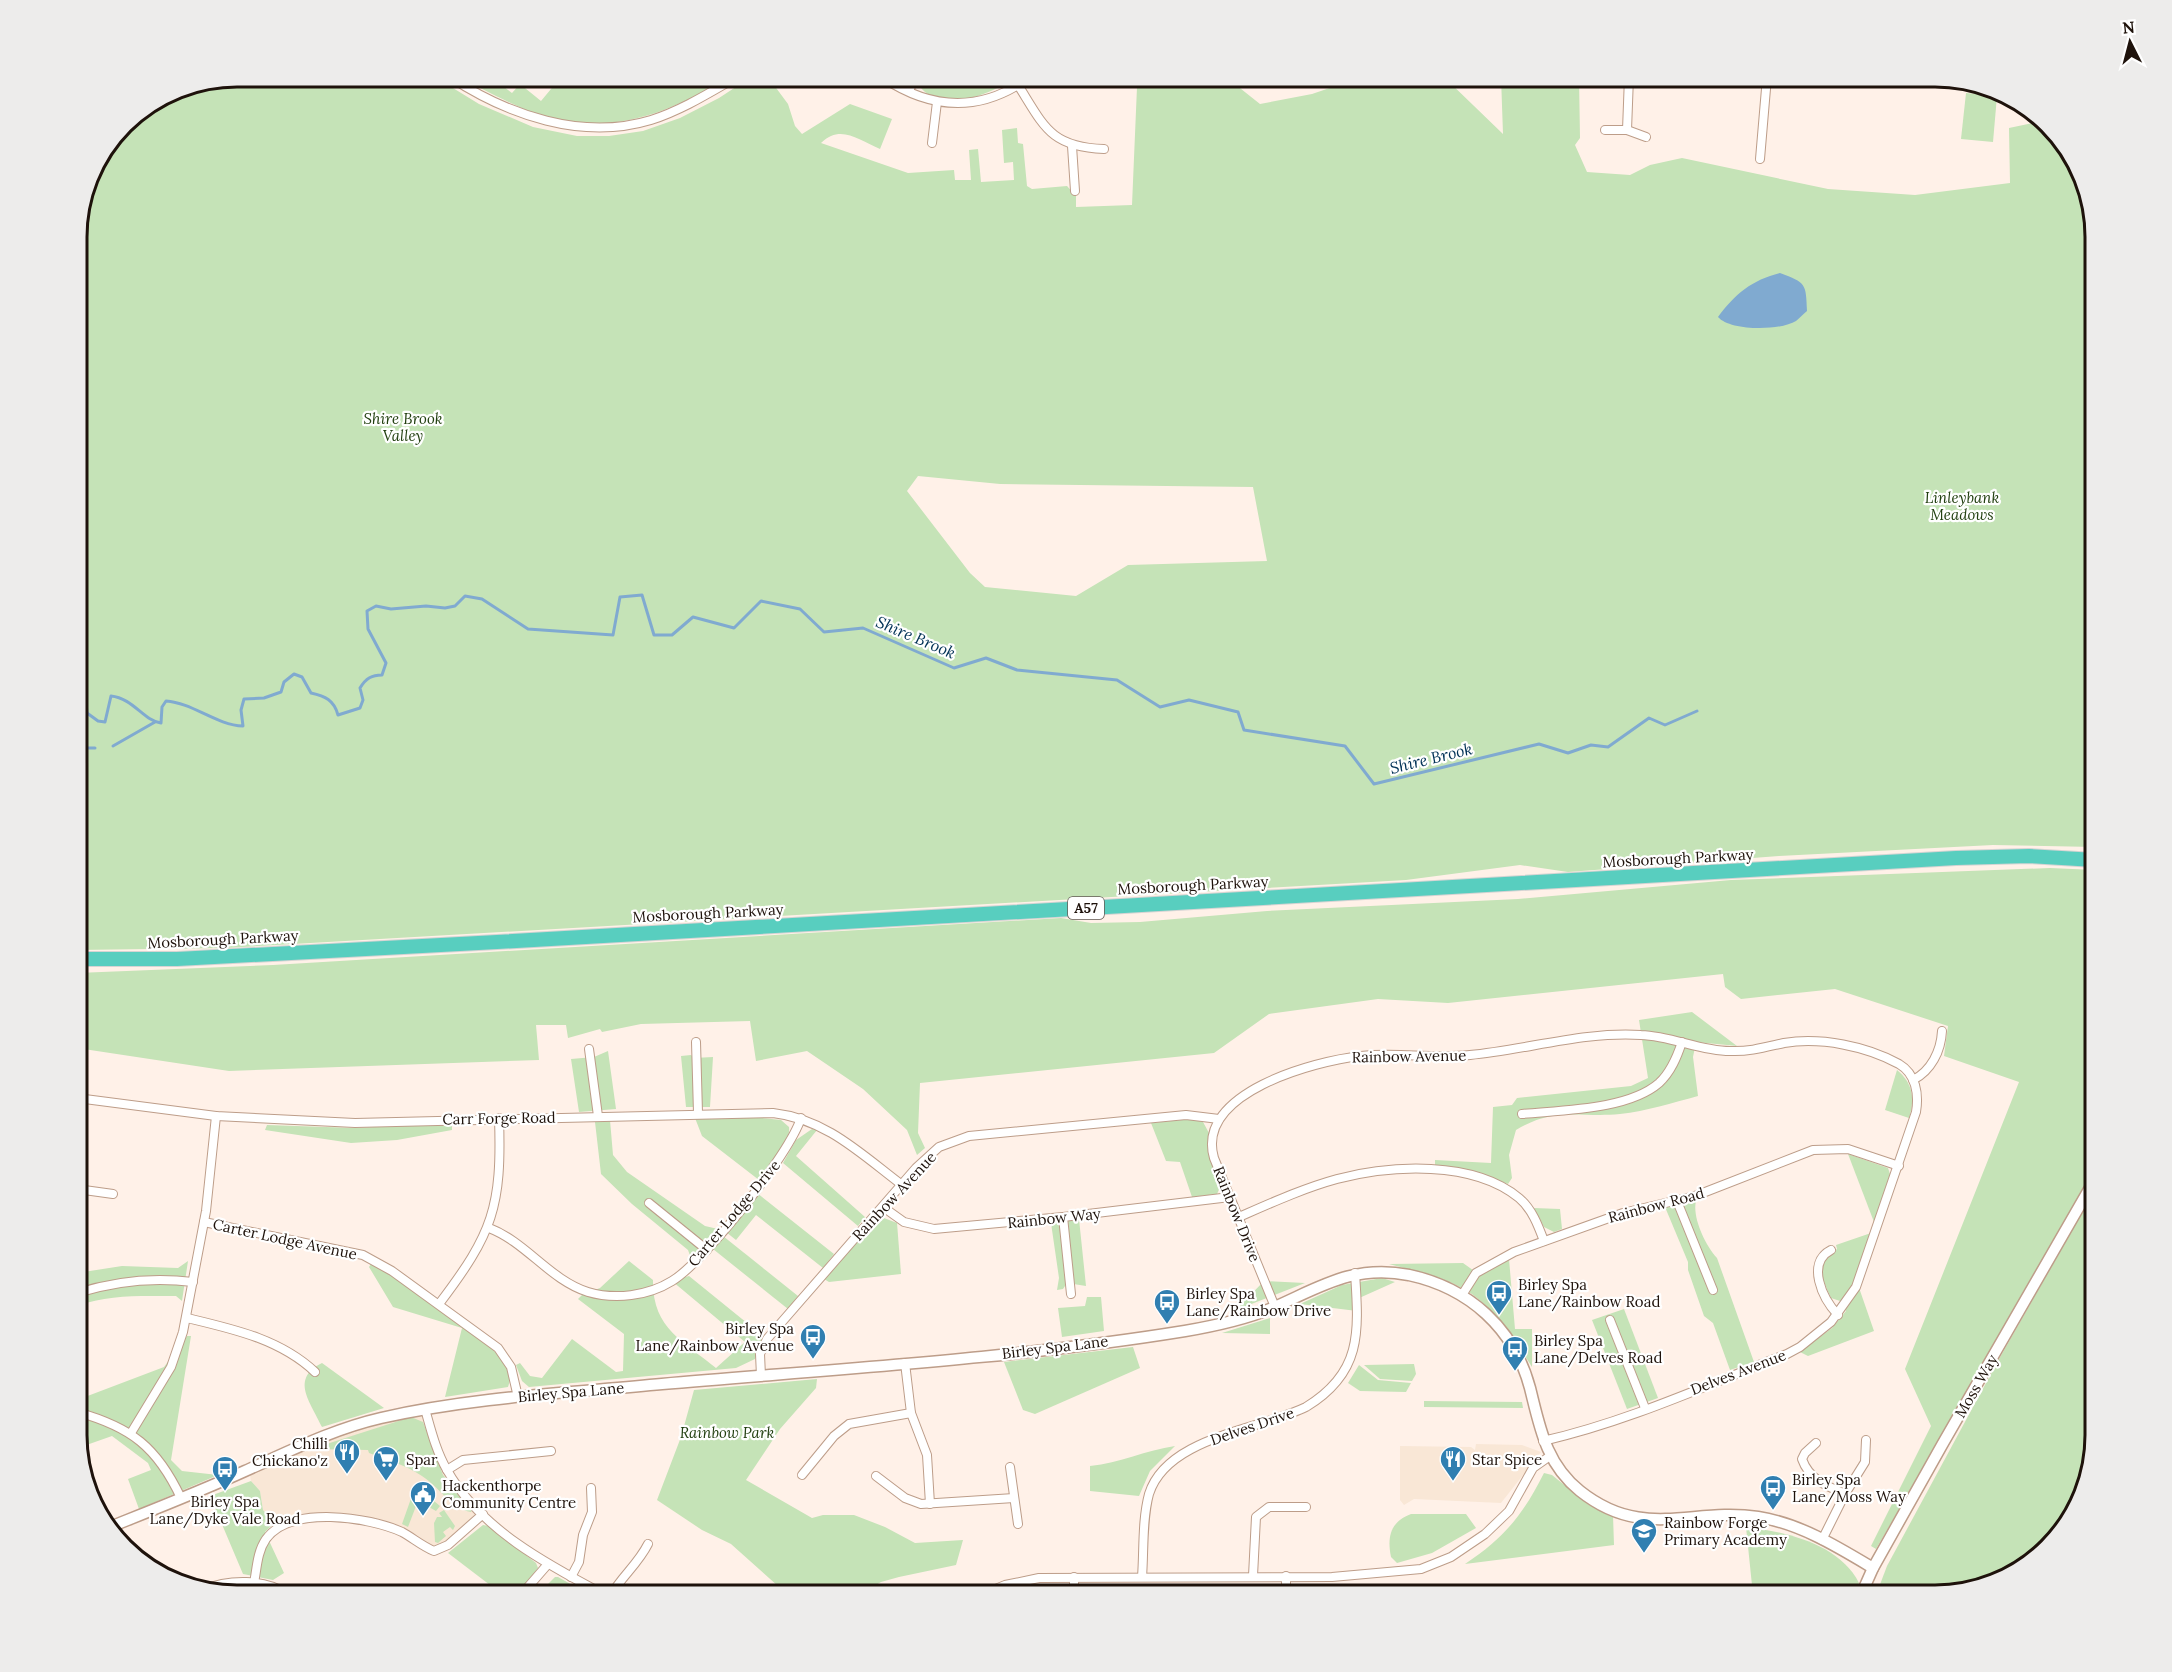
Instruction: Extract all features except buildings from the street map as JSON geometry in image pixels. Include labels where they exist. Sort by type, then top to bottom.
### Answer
[{"type":"highway","name":"Mosborough Parkway","points":[[87,960],[177,959],[1956,858],[2029,856],[2085,859]]},
{"type":"street","points":[[469,87],[494,101],[542,120],[591,128],[624,126],[654,119],[697,101],[719,87]]},
{"type":"street","points":[[902,87],[937,102],[972,102],[998,95],[1014,87]]},
{"type":"street","points":[[909,91],[911,87]]},
{"type":"street","points":[[1019,87],[1040,121],[1072,146],[1090,151],[1104,149]]},
{"type":"street","points":[[1627,130],[1629,87]]},
{"type":"street","points":[[1760,159],[1766,87]]},
{"type":"street","points":[[932,143],[937,102]]},
{"type":"street","points":[[1605,130],[1627,130],[1646,137]]},
{"type":"street","points":[[1072,146],[1075,191]]},
{"type":"street","points":[[1899,1166],[1916,1112],[1916,1090],[1913,1080],[1929,1068],[1938,1052],[1942,1031]]},
{"type":"street","name":"Rainbow Avenue","points":[[761,1376],[760,1354],[767,1339],[926,1157],[958,1138],[1186,1115],[1219,1119],[1232,1105],[1256,1089],[1304,1068],[1341,1059],[1379,1054],[1470,1055],[1618,1035],[1653,1036],[1707,1049],[1733,1052],[1798,1041],[1827,1042],[1882,1057],[1900,1065],[1913,1080]]},
{"type":"street","points":[[696,1042],[698,1113]]},
{"type":"street","points":[[1522,1114],[1602,1104],[1647,1091],[1667,1074],[1682,1042]]},
{"type":"street","points":[[589,1049],[598,1116]]},
{"type":"street","name":"Carr Forge Road","points":[[87,1099],[216,1116],[355,1123],[773,1113],[801,1118],[833,1132],[902,1185]]},
{"type":"street","points":[[130,1432],[171,1367],[187,1318],[204,1222],[216,1116]]},
{"type":"street","points":[[440,1304],[466,1267],[489,1228],[498,1185],[499,1118]]},
{"type":"street","name":"Carter Lodge Drive","points":[[489,1228],[528,1251],[573,1285],[602,1295],[632,1294],[659,1288],[684,1272],[707,1250],[788,1147],[801,1118]]},
{"type":"street","name":"Rainbow Drive","points":[[1219,1119],[1212,1136],[1212,1150],[1275,1307]]},
{"type":"street","name":"Rainbow Road","points":[[1462,1295],[1476,1273],[1489,1264],[1544,1240],[1623,1213],[1677,1201],[1824,1148],[1848,1149],[1899,1166]]},
{"type":"street","name":"Delves Avenue","points":[[1543,1441],[1573,1434],[1646,1408],[1787,1354],[1805,1344],[1838,1315],[1848,1302],[1863,1270],[1899,1166]]},
{"type":"street","points":[[1239,1216],[1314,1186],[1353,1175],[1399,1171],[1442,1171],[1479,1178],[1510,1191],[1526,1206],[1544,1240]]},
{"type":"street","points":[[87,1190],[113,1194]]},
{"type":"street","name":"Rainbow Way","points":[[883,1207],[904,1222],[934,1229],[1063,1217],[1230,1197]]},
{"type":"street","name":"Moss Way","points":[[1866,1585],[1873,1568],[2085,1198]]},
{"type":"street","points":[[1677,1201],[1713,1290]]},
{"type":"street","points":[[649,1203],[707,1250]]},
{"type":"street","points":[[1063,1217],[1071,1294]]},
{"type":"street","name":"Carter Lodge Avenue","points":[[204,1222],[363,1255],[392,1271],[498,1348],[511,1367],[518,1397]]},
{"type":"street","points":[[1831,1250],[1821,1256],[1816,1268],[1824,1293],[1838,1315]]},
{"type":"street","name":"Birley Spa Lane","points":[[117,1524],[327,1434],[379,1418],[425,1409],[518,1397],[905,1363],[1184,1331],[1230,1322],[1275,1307],[1329,1282],[1355,1273],[1392,1273],[1441,1285],[1462,1295],[1490,1317],[1513,1347],[1530,1388],[1543,1441],[1550,1456],[1570,1482],[1582,1493],[1632,1516],[1656,1521],[1750,1515],[1778,1521],[1822,1540],[1873,1568]]},
{"type":"street","name":"Delves Drive","points":[[1142,1577],[1149,1495],[1161,1473],[1196,1446],[1306,1407],[1320,1398],[1341,1377],[1352,1359],[1356,1336],[1355,1273]]},
{"type":"street","points":[[87,1290],[114,1283],[141,1280],[193,1282]]},
{"type":"street","points":[[187,1318],[221,1326],[269,1342],[289,1352],[315,1372]]},
{"type":"street","points":[[1610,1320],[1646,1408]]},
{"type":"street","points":[[905,1363],[911,1413],[927,1455],[930,1504]]},
{"type":"street","points":[[425,1409],[437,1451],[447,1470],[483,1514],[548,1564],[585,1585]]},
{"type":"street","points":[[802,1475],[834,1436],[849,1424],[911,1413]]},
{"type":"street","points":[[87,1416],[130,1432],[162,1462],[182,1498]]},
{"type":"street","points":[[1822,1540],[1845,1494],[1865,1462],[1866,1440]]},
{"type":"street","points":[[1816,1443],[1802,1459],[1808,1472],[1824,1485],[1845,1494]]},
{"type":"street","points":[[447,1470],[463,1460],[551,1451]]},
{"type":"street","points":[[1009,1585],[1022,1580],[1074,1577],[1385,1575],[1421,1569],[1468,1548],[1503,1517],[1533,1468],[1550,1456]]},
{"type":"street","points":[[1010,1467],[1018,1524]]},
{"type":"street","points":[[876,1476],[905,1498],[930,1504],[1014,1498]]},
{"type":"street","points":[[571,1577],[579,1562],[583,1535],[592,1512],[591,1488]]},
{"type":"street","points":[[1253,1576],[1256,1517],[1269,1507],[1306,1507]]},
{"type":"street","points":[[254,1583],[258,1559],[266,1539],[282,1525],[294,1521],[328,1517],[375,1523],[402,1533],[434,1551],[448,1545],[483,1514]]},
{"type":"street","points":[[617,1585],[621,1578],[640,1560],[648,1544]]},
{"type":"street","points":[[530,1585],[548,1564]]},
{"type":"street","points":[[1286,1576],[1286,1585]]},
{"type":"street","points":[[1074,1577],[1074,1585]]},
{"type":"street","points":[[219,1584],[225,1582],[265,1585]]},
{"type":"shaded area","points":[[425,1409],[447,1470],[483,1514],[440,1550],[402,1533],[328,1517],[276,1529],[263,1510],[260,1491],[251,1481],[249,1469],[285,1451]]},
{"type":"shaded area","points":[[1476,1444],[1522,1445],[1541,1452],[1501,1503],[1414,1499],[1404,1505],[1400,1500],[1400,1446],[1471,1447],[1475,1450]]},
{"type":"green space","points":[[237,87],[451,87],[479,104],[533,127],[577,136],[609,136],[643,131],[680,118],[736,87],[775,87],[788,104],[795,126],[802,134],[850,104],[892,119],[880,149],[843,134],[828,137],[821,143],[908,173],[954,170],[955,180],[971,180],[969,150],[978,149],[981,182],[1014,180],[1013,162],[1004,163],[1002,130],[1017,128],[1018,143],[1023,144],[1027,186],[1032,189],[1067,186],[1076,196],[1076,207],[1132,205],[1137,87],[1239,87],[1260,104],[1312,94],[1333,87],[1454,87],[1503,134],[1501,87],[1579,87],[1580,138],[1575,145],[1587,172],[1630,175],[1650,165],[1682,158],[1828,189],[1915,195],[2010,183],[2009,128],[2032,123],[2054,146],[2070,171],[2080,198],[2085,237],[2085,847],[1993,845],[1779,856],[1568,872],[1520,865],[1406,880],[225,948],[87,950],[87,227],[98,179],[112,154],[124,138],[146,118],[179,98],[217,88]],"holes":[[[918,476],[1000,484],[1253,487],[1267,561],[1128,565],[1076,596],[985,587],[970,573],[907,491]]]},
{"type":"green space","points":[[478,87],[504,87],[512,93],[517,87],[524,87],[541,101],[553,87],[712,87],[687,100],[643,117],[598,124],[574,123],[550,118],[515,105]]},
{"type":"green space","points":[[1000,87],[983,94],[956,100],[943,100],[931,96],[921,88]]},
{"type":"green space","points":[[1966,93],[1981,94],[1997,100],[1993,142],[1961,139]]},
{"type":"green space","points":[[2050,868],[2085,870],[2085,1187],[2066,1224],[1876,1549],[1871,1546],[1931,1426],[1905,1369],[2019,1082],[1944,1056],[1948,1026],[1835,989],[1741,999],[1725,987],[1723,974],[1448,1003],[1378,999],[1269,1014],[1214,1053],[920,1083],[918,1133],[925,1148],[917,1155],[907,1130],[863,1089],[807,1051],[756,1061],[750,1021],[641,1024],[602,1032],[600,1029],[568,1038],[566,1025],[536,1025],[539,1060],[229,1071],[87,1050],[87,973],[273,965],[1061,918],[1091,923],[1140,922],[1267,911],[1518,899],[1731,880]]},
{"type":"green space","points":[[1692,1012],[1737,1046],[1696,1042],[1693,1057],[1698,1096],[1630,1113],[1555,1115],[1530,1123],[1516,1130],[1509,1155],[1512,1178],[1508,1184],[1482,1174],[1435,1167],[1435,1160],[1491,1163],[1493,1107],[1512,1105],[1517,1098],[1631,1086],[1648,1078],[1639,1020]]},
{"type":"green space","points":[[608,1051],[616,1109],[579,1112],[571,1059],[594,1057]]},
{"type":"green space","points":[[691,1055],[694,1058],[713,1057],[710,1107],[686,1107],[681,1056]]},
{"type":"green space","points":[[1897,1070],[1906,1080],[1911,1092],[1912,1104],[1909,1118],[1885,1110]]},
{"type":"green space","points":[[754,1117],[781,1120],[789,1127],[787,1141],[759,1180],[702,1136],[695,1118]]},
{"type":"green space","points":[[1192,1119],[1203,1122],[1209,1133],[1210,1157],[1221,1185],[1217,1194],[1192,1197],[1180,1162],[1166,1161],[1151,1123]]},
{"type":"green space","points":[[610,1120],[613,1155],[627,1172],[705,1226],[718,1229],[692,1261],[688,1250],[632,1204],[601,1174],[595,1122]]},
{"type":"green space","points":[[452,1123],[452,1130],[397,1140],[351,1143],[265,1130],[267,1125],[355,1128]]},
{"type":"green space","points":[[812,1129],[817,1130],[796,1156],[865,1217],[858,1226],[783,1163],[796,1140]]},
{"type":"green space","points":[[1848,1154],[1888,1168],[1890,1174],[1874,1222]]},
{"type":"green space","points":[[757,1193],[834,1254],[823,1268],[756,1215],[736,1240],[726,1232]]},
{"type":"green space","points":[[1696,1201],[1695,1208],[1700,1231],[1717,1258],[1754,1362],[1730,1370],[1713,1323],[1704,1316],[1688,1270],[1688,1262],[1665,1207]]},
{"type":"green space","points":[[1534,1208],[1560,1209],[1562,1229],[1554,1232],[1544,1227]]},
{"type":"green space","points":[[2085,1208],[2084,1455],[2070,1501],[2060,1518],[2041,1541],[2001,1570],[1955,1584],[1880,1585],[1887,1566],[1999,1359]]},
{"type":"green space","points":[[884,1218],[897,1223],[901,1274],[829,1282],[824,1279],[874,1223]]},
{"type":"green space","points":[[1079,1219],[1086,1286],[1067,1283],[1063,1289],[1057,1290],[1059,1278],[1051,1223]]},
{"type":"green space","points":[[1871,1233],[1856,1279],[1874,1331],[1808,1356],[1800,1352],[1832,1328],[1846,1311],[1840,1301],[1831,1298],[1822,1271],[1825,1260],[1837,1249],[1836,1245]]},
{"type":"green space","points":[[723,1236],[798,1296],[788,1309],[713,1249]]},
{"type":"green space","points":[[1509,1259],[1515,1329],[1532,1329],[1532,1367],[1500,1320],[1480,1300],[1440,1278],[1389,1264],[1463,1263],[1477,1273]]},
{"type":"green space","points":[[188,1261],[182,1301],[176,1296],[126,1296],[87,1303],[87,1271],[122,1266],[178,1268]]},
{"type":"green space","points":[[629,1261],[653,1280],[654,1296],[664,1322],[692,1350],[716,1368],[745,1342],[672,1281],[689,1276],[763,1336],[755,1359],[736,1368],[529,1387],[522,1381],[516,1365],[520,1363],[530,1376],[542,1378],[572,1339],[616,1372],[623,1371],[624,1334],[578,1299],[600,1288]]},
{"type":"green space","points":[[371,1264],[447,1312],[486,1343],[500,1357],[510,1374],[508,1387],[445,1397],[462,1328],[393,1307],[369,1267]]},
{"type":"green space","points":[[1382,1278],[1395,1282],[1357,1299],[1357,1311],[1300,1304],[1342,1285]]},
{"type":"green space","points":[[1264,1281],[1305,1283],[1236,1310]]},
{"type":"green space","points":[[1087,1297],[1101,1297],[1104,1331],[1062,1337],[1058,1308],[1085,1306]]},
{"type":"green space","points":[[1624,1309],[1658,1398],[1627,1409],[1592,1320]]},
{"type":"green space","points":[[1270,1318],[1270,1334],[1222,1333]]},
{"type":"green space","points":[[187,1336],[191,1336],[171,1460],[182,1471],[218,1475],[139,1509],[128,1479],[151,1470],[148,1463],[112,1436],[87,1445],[87,1396],[164,1367]]},
{"type":"green space","points":[[1133,1347],[1140,1368],[1035,1414],[1023,1410],[1004,1362]]},
{"type":"green space","points":[[322,1363],[384,1408],[322,1427],[308,1400],[305,1383],[312,1369]]},
{"type":"green space","points":[[1414,1364],[1416,1374],[1412,1381],[1380,1379],[1364,1365]]},
{"type":"green space","points":[[1359,1365],[1378,1380],[1411,1383],[1406,1392],[1360,1391],[1348,1383]]},
{"type":"green space","name":"Rainbow Park","points":[[817,1379],[816,1388],[780,1429],[746,1480],[812,1518],[823,1515],[854,1515],[885,1527],[915,1543],[963,1540],[956,1565],[899,1577],[876,1585],[777,1585],[731,1544],[702,1530],[657,1500],[681,1437],[694,1390]]},
{"type":"green space","points":[[1424,1401],[1522,1402],[1523,1408],[1424,1407]]},
{"type":"green space","points":[[411,1417],[423,1422],[443,1475],[473,1509],[471,1512],[458,1507],[416,1472],[369,1453],[368,1450],[311,1449]]},
{"type":"green space","points":[[1175,1446],[1150,1471],[1139,1496],[1090,1491],[1090,1466]]},
{"type":"green space","points":[[1544,1473],[1552,1475],[1589,1505],[1613,1515],[1614,1545],[1465,1564],[1502,1535],[1520,1513]]},
{"type":"green space","points":[[251,1481],[260,1491],[263,1510],[274,1523],[265,1532],[284,1573],[273,1580],[243,1574],[210,1496]]},
{"type":"green space","points":[[414,1490],[420,1493],[422,1491],[440,1506],[436,1511],[418,1501],[408,1527],[402,1524]]},
{"type":"green space","points":[[444,1510],[455,1526],[453,1530],[450,1527],[443,1532],[446,1536],[438,1543],[435,1542],[434,1523],[437,1517],[442,1517],[439,1513]]},
{"type":"green space","points":[[1411,1514],[1466,1514],[1476,1528],[1432,1553],[1397,1563],[1391,1557],[1390,1537],[1398,1521]]},
{"type":"green space","points":[[483,1525],[489,1526],[536,1563],[538,1568],[525,1585],[490,1585],[448,1553]]},
{"type":"green space","points":[[1746,1527],[1778,1532],[1825,1549],[1839,1558],[1859,1583],[1858,1585],[1752,1585]]},
{"type":"green space","points":[[558,1577],[572,1585],[547,1585]]},
{"type":"water","points":[[1780,273],[1800,282],[1805,289],[1807,311],[1796,321],[1779,327],[1756,328],[1733,325],[1718,317],[1745,289]]},
{"type":"waterway","name":"Shire Brook","points":[[87,713],[98,721],[105,722],[111,696],[126,701],[149,718],[161,723],[162,707],[166,701],[186,706],[223,722],[243,726],[241,710],[244,699],[264,698],[281,692],[284,682],[294,674],[302,677],[311,693],[325,697],[331,702],[338,715],[360,708],[363,700],[360,688],[370,678],[382,675],[386,663],[368,629],[367,611],[376,606],[391,609],[426,606],[445,608],[455,606],[465,596],[482,599],[528,629],[613,635],[620,597],[642,595],[654,635],[672,635],[693,617],[734,628],[761,601],[800,609],[824,632],[863,628],[954,668],[986,658],[1017,670],[1117,680],[1160,707],[1189,700],[1238,712],[1244,730],[1345,746],[1374,784],[1539,744],[1568,753],[1591,745],[1608,747],[1649,718],[1665,725],[1697,711]]},
{"type":"waterway","points":[[113,746],[155,722]]},
{"type":"waterway","points":[[87,748],[95,748]]},
{"type":"place","name":"Birley Spa Lane/Rainbow Road","points":[[1499,1316]]},
{"type":"place","name":"Birley Spa Lane/Rainbow Drive","points":[[1167,1325]]},
{"type":"place","name":"Birley Spa Lane/Rainbow Avenue","points":[[813,1360]]},
{"type":"place","name":"Birley Spa Lane/Delves Road","points":[[1515,1372]]},
{"type":"place","name":"Chilli Chickano'z","points":[[347,1475]]},
{"type":"place","name":"Spar","points":[[386,1482]]},
{"type":"place","name":"Star Spice","points":[[1453,1482]]},
{"type":"place","name":"Birley Spa Lane/Dyke Vale Road","points":[[225,1492]]},
{"type":"place","name":"Birley Spa Lane/Moss Way","points":[[1773,1511]]},
{"type":"place","name":"Hackenthorpe Community Centre","points":[[423,1517]]},
{"type":"place","name":"Rainbow Forge Primary Academy","points":[[1644,1554]]},
{"type":"park label","name":"Shire Brook Valley","points":[[403,426]]},
{"type":"park label","name":"Linleybank Meadows","points":[[1962,506]]}]
